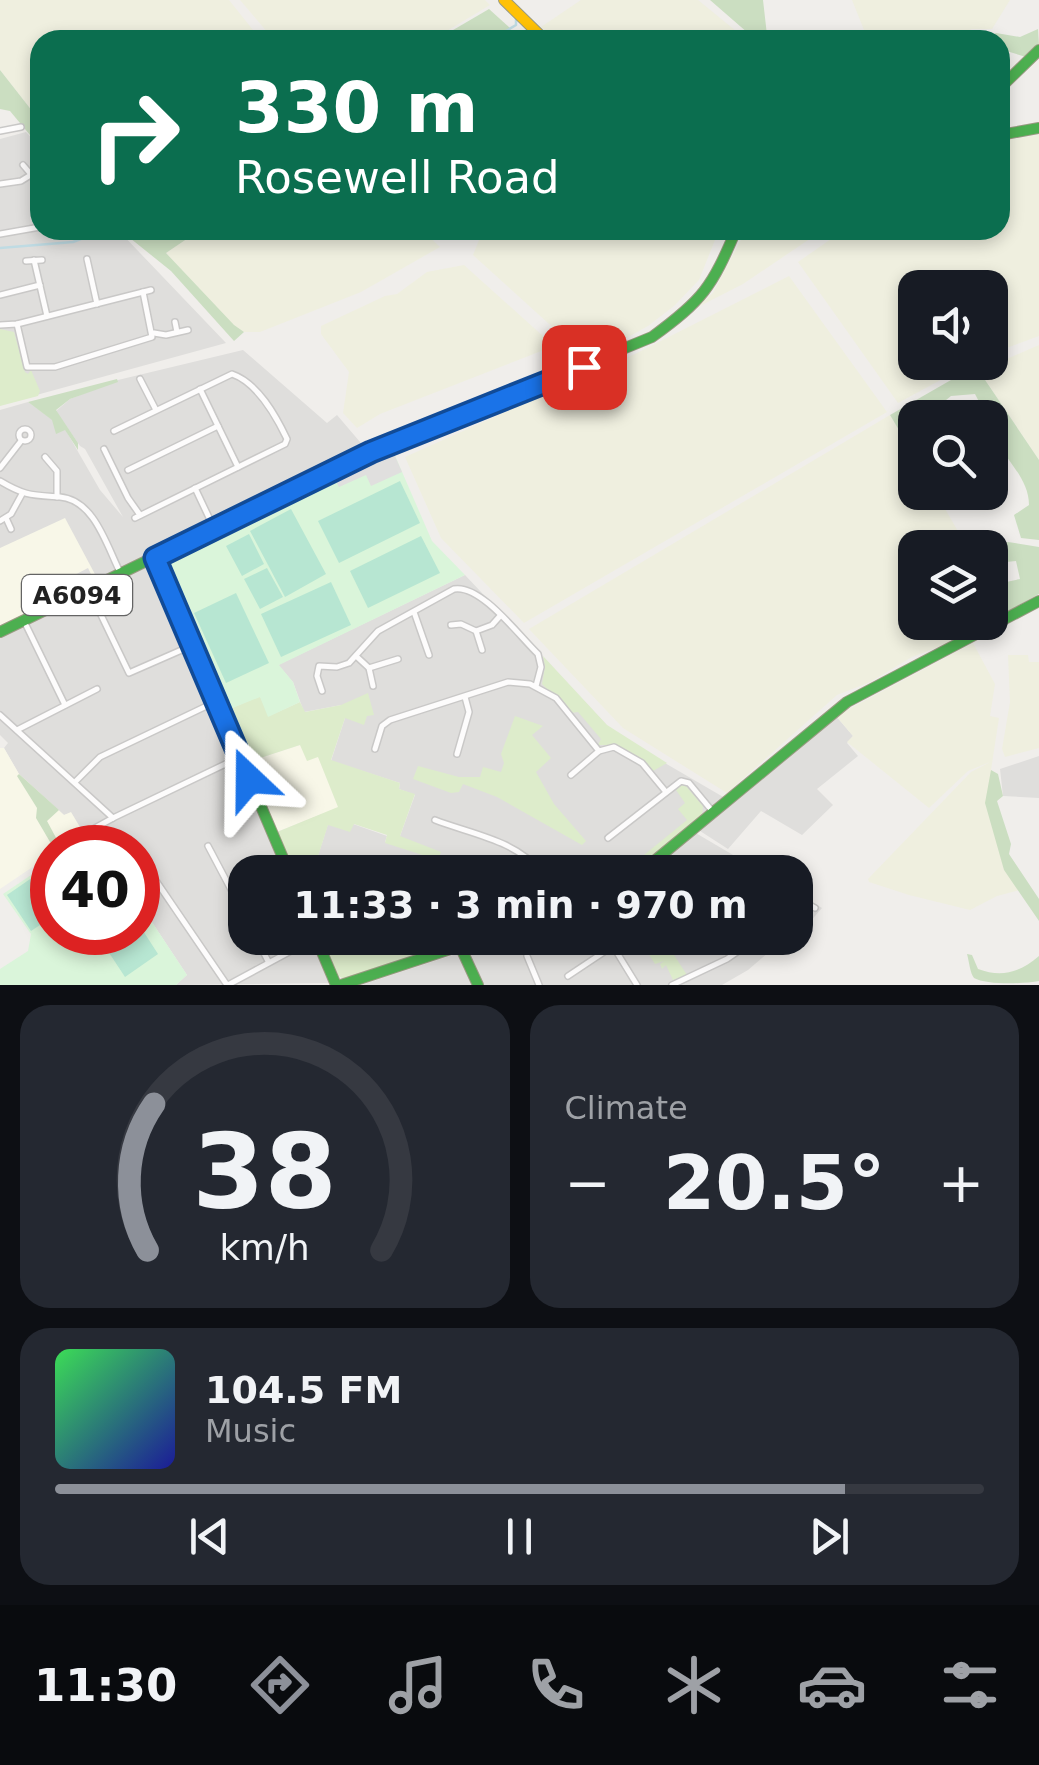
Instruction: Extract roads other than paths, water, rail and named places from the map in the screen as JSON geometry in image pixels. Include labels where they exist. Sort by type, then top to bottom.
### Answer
[{"type":"street","points":[[504,0],[535,30]]},
{"type":"street","points":[[1010,78],[1039,50]]},
{"type":"street","points":[[1,129],[21,127]]},
{"type":"street","points":[[1010,134],[1039,128]]},
{"type":"street","points":[[22,165],[30,175]]},
{"type":"street","points":[[0,184],[30,176]]},
{"type":"street","points":[[0,234],[30,229]]},
{"type":"street","name":"A6094","points":[[0,632],[371,452],[652,336],[707,290],[732,240]]},
{"type":"street","points":[[87,259],[97,304]]},
{"type":"street","points":[[34,260],[48,316]]},
{"type":"street","points":[[0,295],[40,285]]},
{"type":"street","points":[[0,325],[147,291],[154,333]]},
{"type":"street","points":[[175,322],[177,332]]},
{"type":"street","points":[[17,324],[25,364],[30,367],[55,367],[149,338],[154,333],[188,330]]},
{"type":"street","points":[[104,449],[137,516],[287,442],[273,411],[235,374],[114,430]]},
{"type":"street","points":[[140,378],[156,410]]},
{"type":"street","points":[[200,389],[238,467]]},
{"type":"street","points":[[128,470],[218,426]]},
{"type":"street","points":[[0,468],[21,441]]},
{"type":"street","points":[[45,457],[57,471],[57,496]]},
{"type":"street","points":[[0,481],[22,494],[74,501],[90,513],[121,574]]},
{"type":"street","points":[[195,488],[215,529]]},
{"type":"street","points":[[11,528],[3,519],[22,494]]},
{"type":"street","points":[[155,558],[282,855]]},
{"type":"street","points":[[322,691],[319,666],[336,667],[356,656],[378,631],[454,589],[463,588],[477,593],[540,658],[536,686]]},
{"type":"street","points":[[88,589],[129,673],[193,645]]},
{"type":"street","points":[[664,854],[847,702],[1039,600]]},
{"type":"street","points":[[414,612],[430,656]]},
{"type":"street","points":[[476,632],[492,625],[500,616]]},
{"type":"street","points":[[24,621],[65,706]]},
{"type":"street","points":[[451,626],[461,624],[476,632],[482,650]]},
{"type":"street","points":[[356,656],[368,668],[372,686]]},
{"type":"street","points":[[368,668],[398,658]]},
{"type":"street","points":[[375,749],[382,726],[390,720],[508,682],[536,686],[556,698],[600,751]]},
{"type":"street","points":[[17,730],[97,690]]},
{"type":"street","points":[[457,754],[469,712],[465,697]]},
{"type":"street","points":[[75,782],[100,757],[217,701]]},
{"type":"street","points":[[0,714],[113,818]]},
{"type":"street","points":[[570,775],[600,751],[614,747],[635,758],[666,792]]},
{"type":"street","points":[[100,825],[240,757]]},
{"type":"street","points":[[608,838],[679,782],[687,782],[713,812]]},
{"type":"street","points":[[435,820],[524,855]]},
{"type":"street","points":[[208,846],[228,884]]},
{"type":"street","points":[[160,887],[227,985],[282,955]]},
{"type":"street","points":[[264,955],[268,962]]},
{"type":"street","points":[[323,955],[338,985],[432,955]]},
{"type":"street","points":[[464,955],[478,985]]},
{"type":"street","points":[[568,976],[600,955]]},
{"type":"street","points":[[619,955],[637,985]]},
{"type":"street","points":[[672,985],[732,955]]},
{"type":"street","points":[[527,956],[539,985]]},
{"type":"waterway","points":[[508,30],[516,25],[516,16]]},
{"type":"waterway","points":[[0,248],[78,240]]}]
